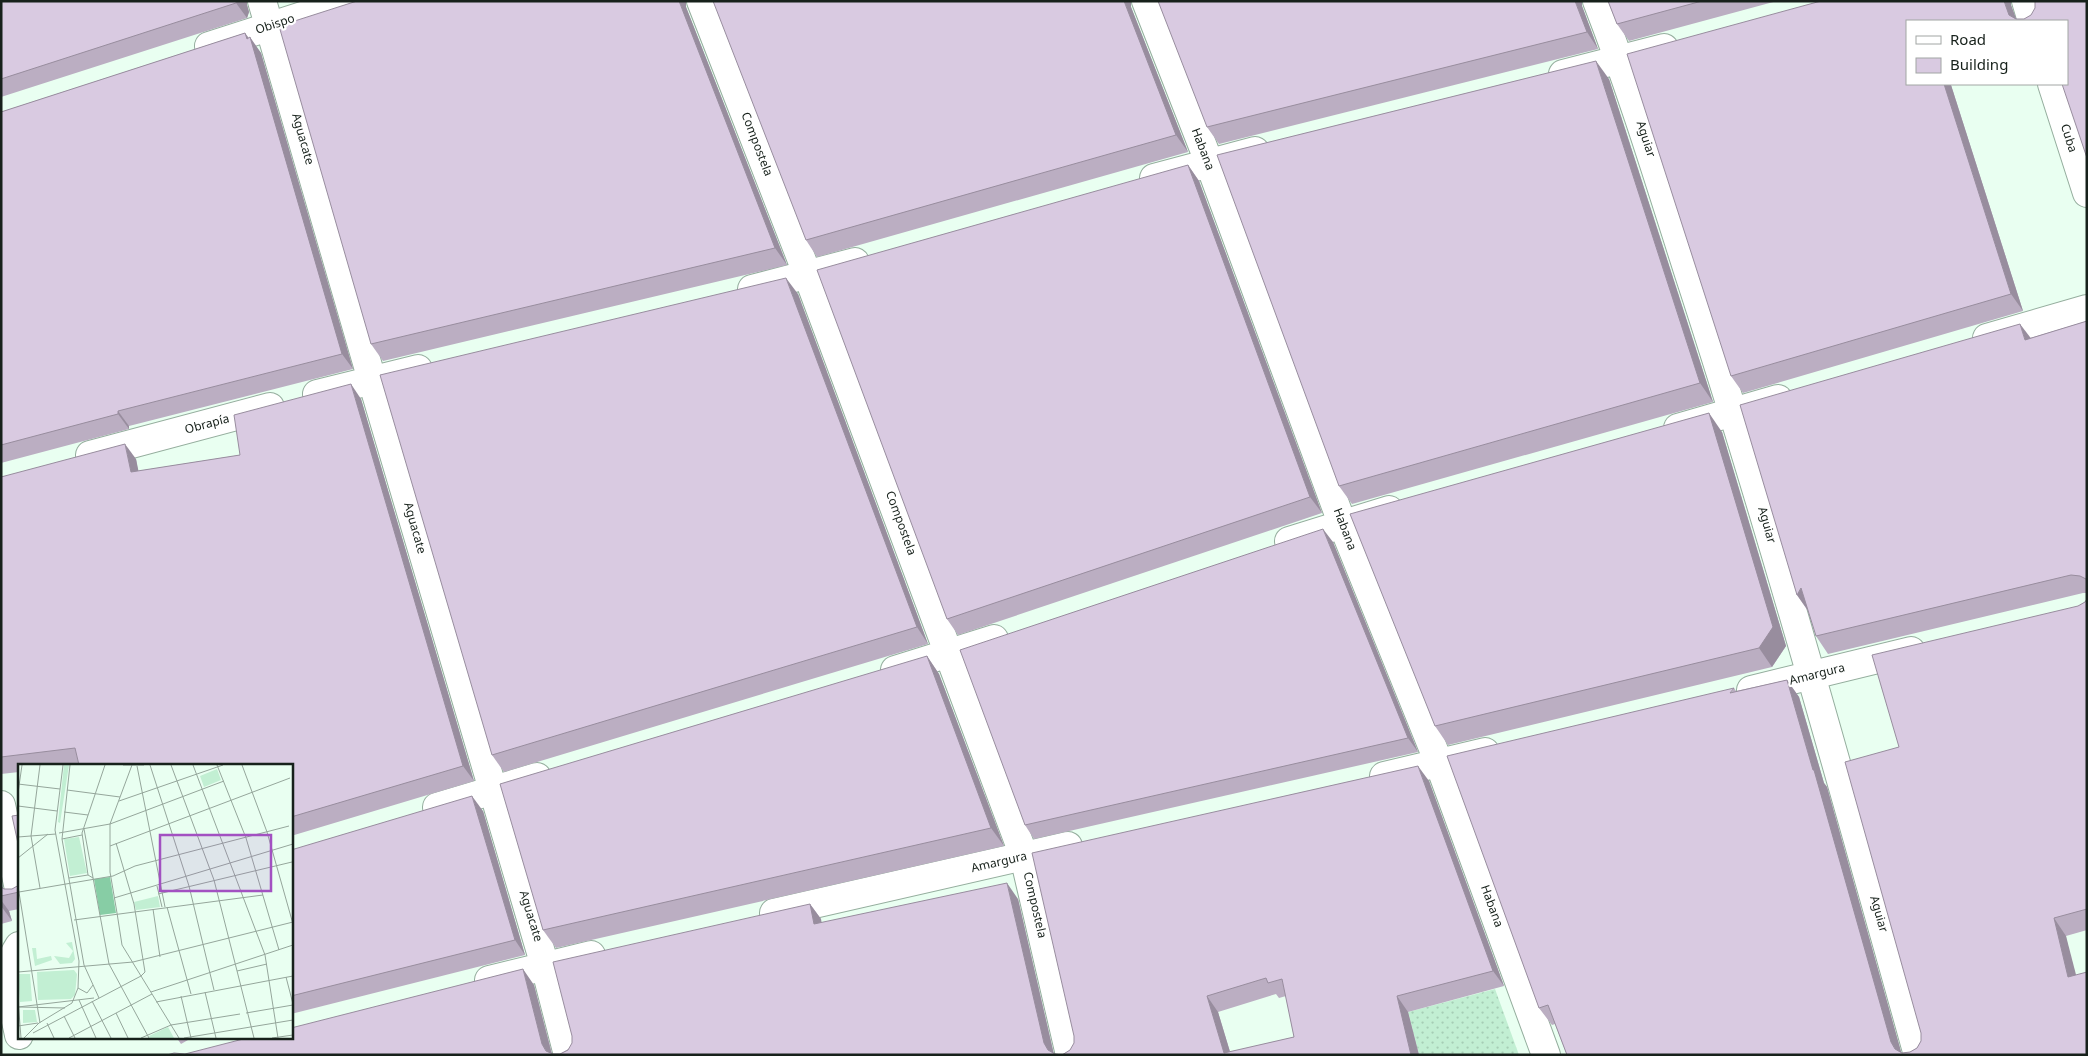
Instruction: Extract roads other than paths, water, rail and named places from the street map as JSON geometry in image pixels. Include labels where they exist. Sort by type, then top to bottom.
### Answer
[{"type":"street","name":"Obispo","points":[[187,53],[266,13],[349,1]]},
{"type":"street","name":"Compostela","points":[[701,1],[808,276],[1024,856],[1070,1055]]},
{"type":"street","name":"Habana","points":[[1146,1],[1342,523],[1439,763],[1546,1055]]},
{"type":"street","name":"Aguiar","points":[[1598,1],[1620,60],[1734,412],[1918,1055]]},
{"type":"street","points":[[2026,1],[2032,20]]},
{"type":"street","name":"Aguacate","points":[[266,13],[545,966],[568,1055]]},
{"type":"street","points":[[1543,79],[1686,42]]},
{"type":"street","name":"Cuba","points":[[2052,85],[2087,193]]},
{"type":"street","points":[[1132,184],[1208,162],[1276,146]]},
{"type":"street","points":[[731,294],[808,276],[875,257]]},
{"type":"street","points":[[1962,345],[2087,308]]},
{"type":"street","name":"Obrapía","points":[[68,461],[440,363]]},
{"type":"street","points":[[1658,434],[1800,393]]},
{"type":"street","points":[[1268,548],[1342,523],[1409,504]]},
{"type":"street","points":[[874,676],[950,654],[1015,632]]},
{"type":"street","name":"Amargura","points":[[1725,696],[1935,645]]},
{"type":"street","points":[[1362,781],[1506,748]]},
{"type":"street","points":[[410,815],[559,770]]},
{"type":"street","points":[[1,805],[18,884]]},
{"type":"street","name":"Amargura","points":[[746,920],[1091,841]]},
{"type":"street","points":[[1,941],[18,935]]},
{"type":"street","points":[[18,948],[11,958],[8,980],[18,1031]]},
{"type":"street","points":[[461,987],[612,950]]},
{"type":"street","points":[[19,1038],[23,1055]]}]
